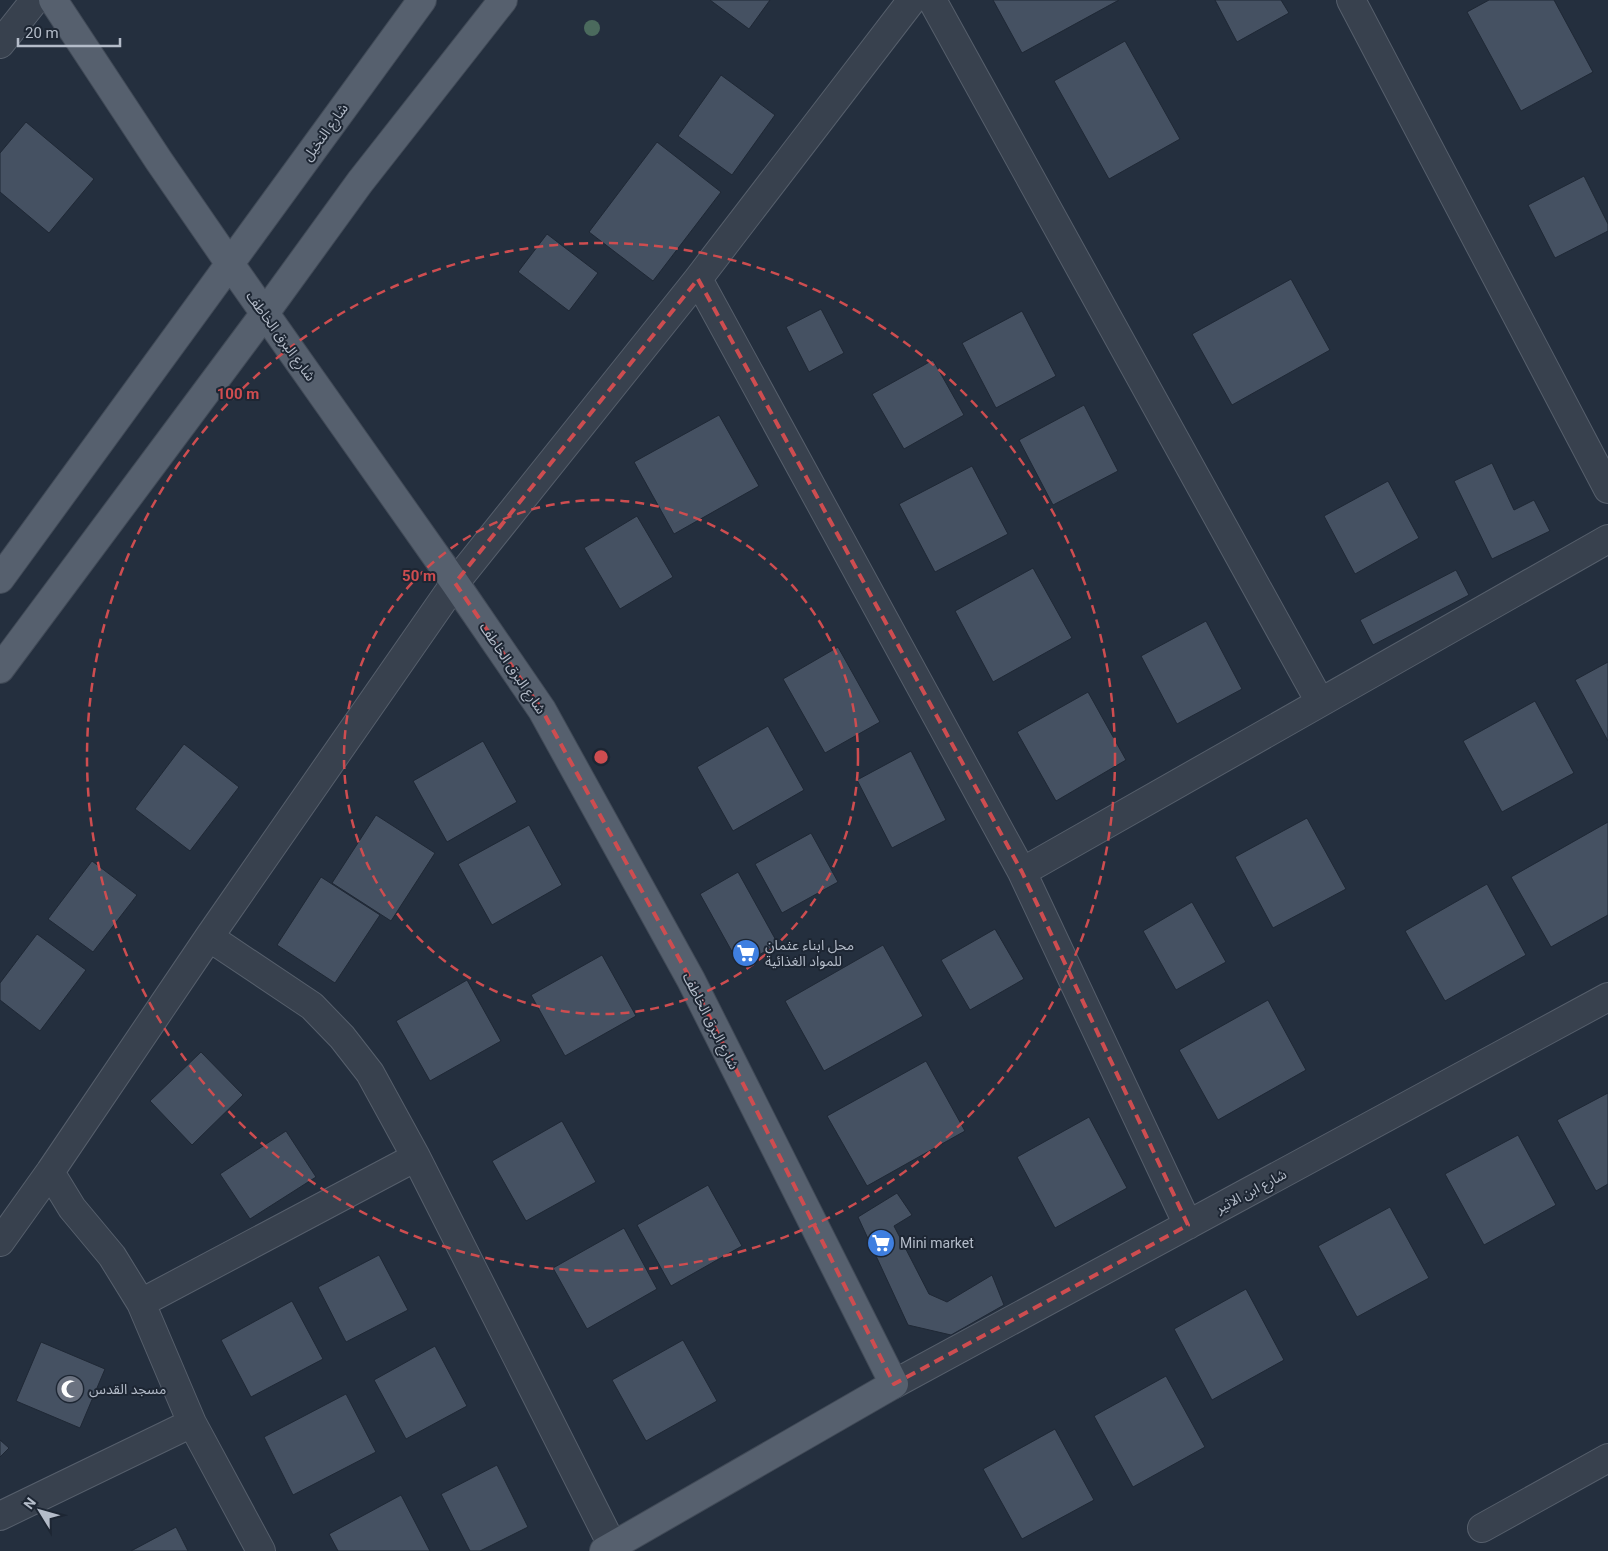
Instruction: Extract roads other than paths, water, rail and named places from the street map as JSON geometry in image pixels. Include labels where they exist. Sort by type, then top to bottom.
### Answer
[{"type":"main road","name":"شارع البرق الخاطف","points":[[53,0],[159,161],[542,710],[691,980],[894,1384]]},
{"type":"main road","name":"شارع النخيل","points":[[0,578],[230,264],[339,111],[422,0]]},
{"type":"main road","points":[[0,669],[360,182],[503,0]]},
{"type":"main road","points":[[608,1548],[894,1384]]},
{"type":"street","points":[[0,44],[35,0]]},
{"type":"street","points":[[0,1242],[455,583],[698,279],[912,0]]},
{"type":"street","points":[[932,0],[1320,702]]},
{"type":"street","points":[[1351,0],[1608,489]]},
{"type":"street","points":[[698,279],[1022,872],[1188,1224]]},
{"type":"street","points":[[1022,872],[1608,538]]},
{"type":"street","points":[[209,937],[312,1006],[342,1037],[370,1073],[416,1157],[608,1548]]},
{"type":"street","name":"شارع ابن الاثير","points":[[894,1384],[1608,997]]},
{"type":"street","points":[[141,1303],[416,1157]]},
{"type":"street","points":[[50,1172],[72,1208],[112,1256],[141,1303],[192,1423],[261,1551]]},
{"type":"street","points":[[0,1516],[192,1423]]},
{"type":"street","points":[[1482,1528],[1608,1458]]},
{"type":"place","name":"محل ابناء عثمان للمواد الغذائية","points":[[746,953]]},
{"type":"place","name":"Mini market","points":[[881,1243]]},
{"type":"place","name":"مسجد القدس","points":[[70,1389]]}]
